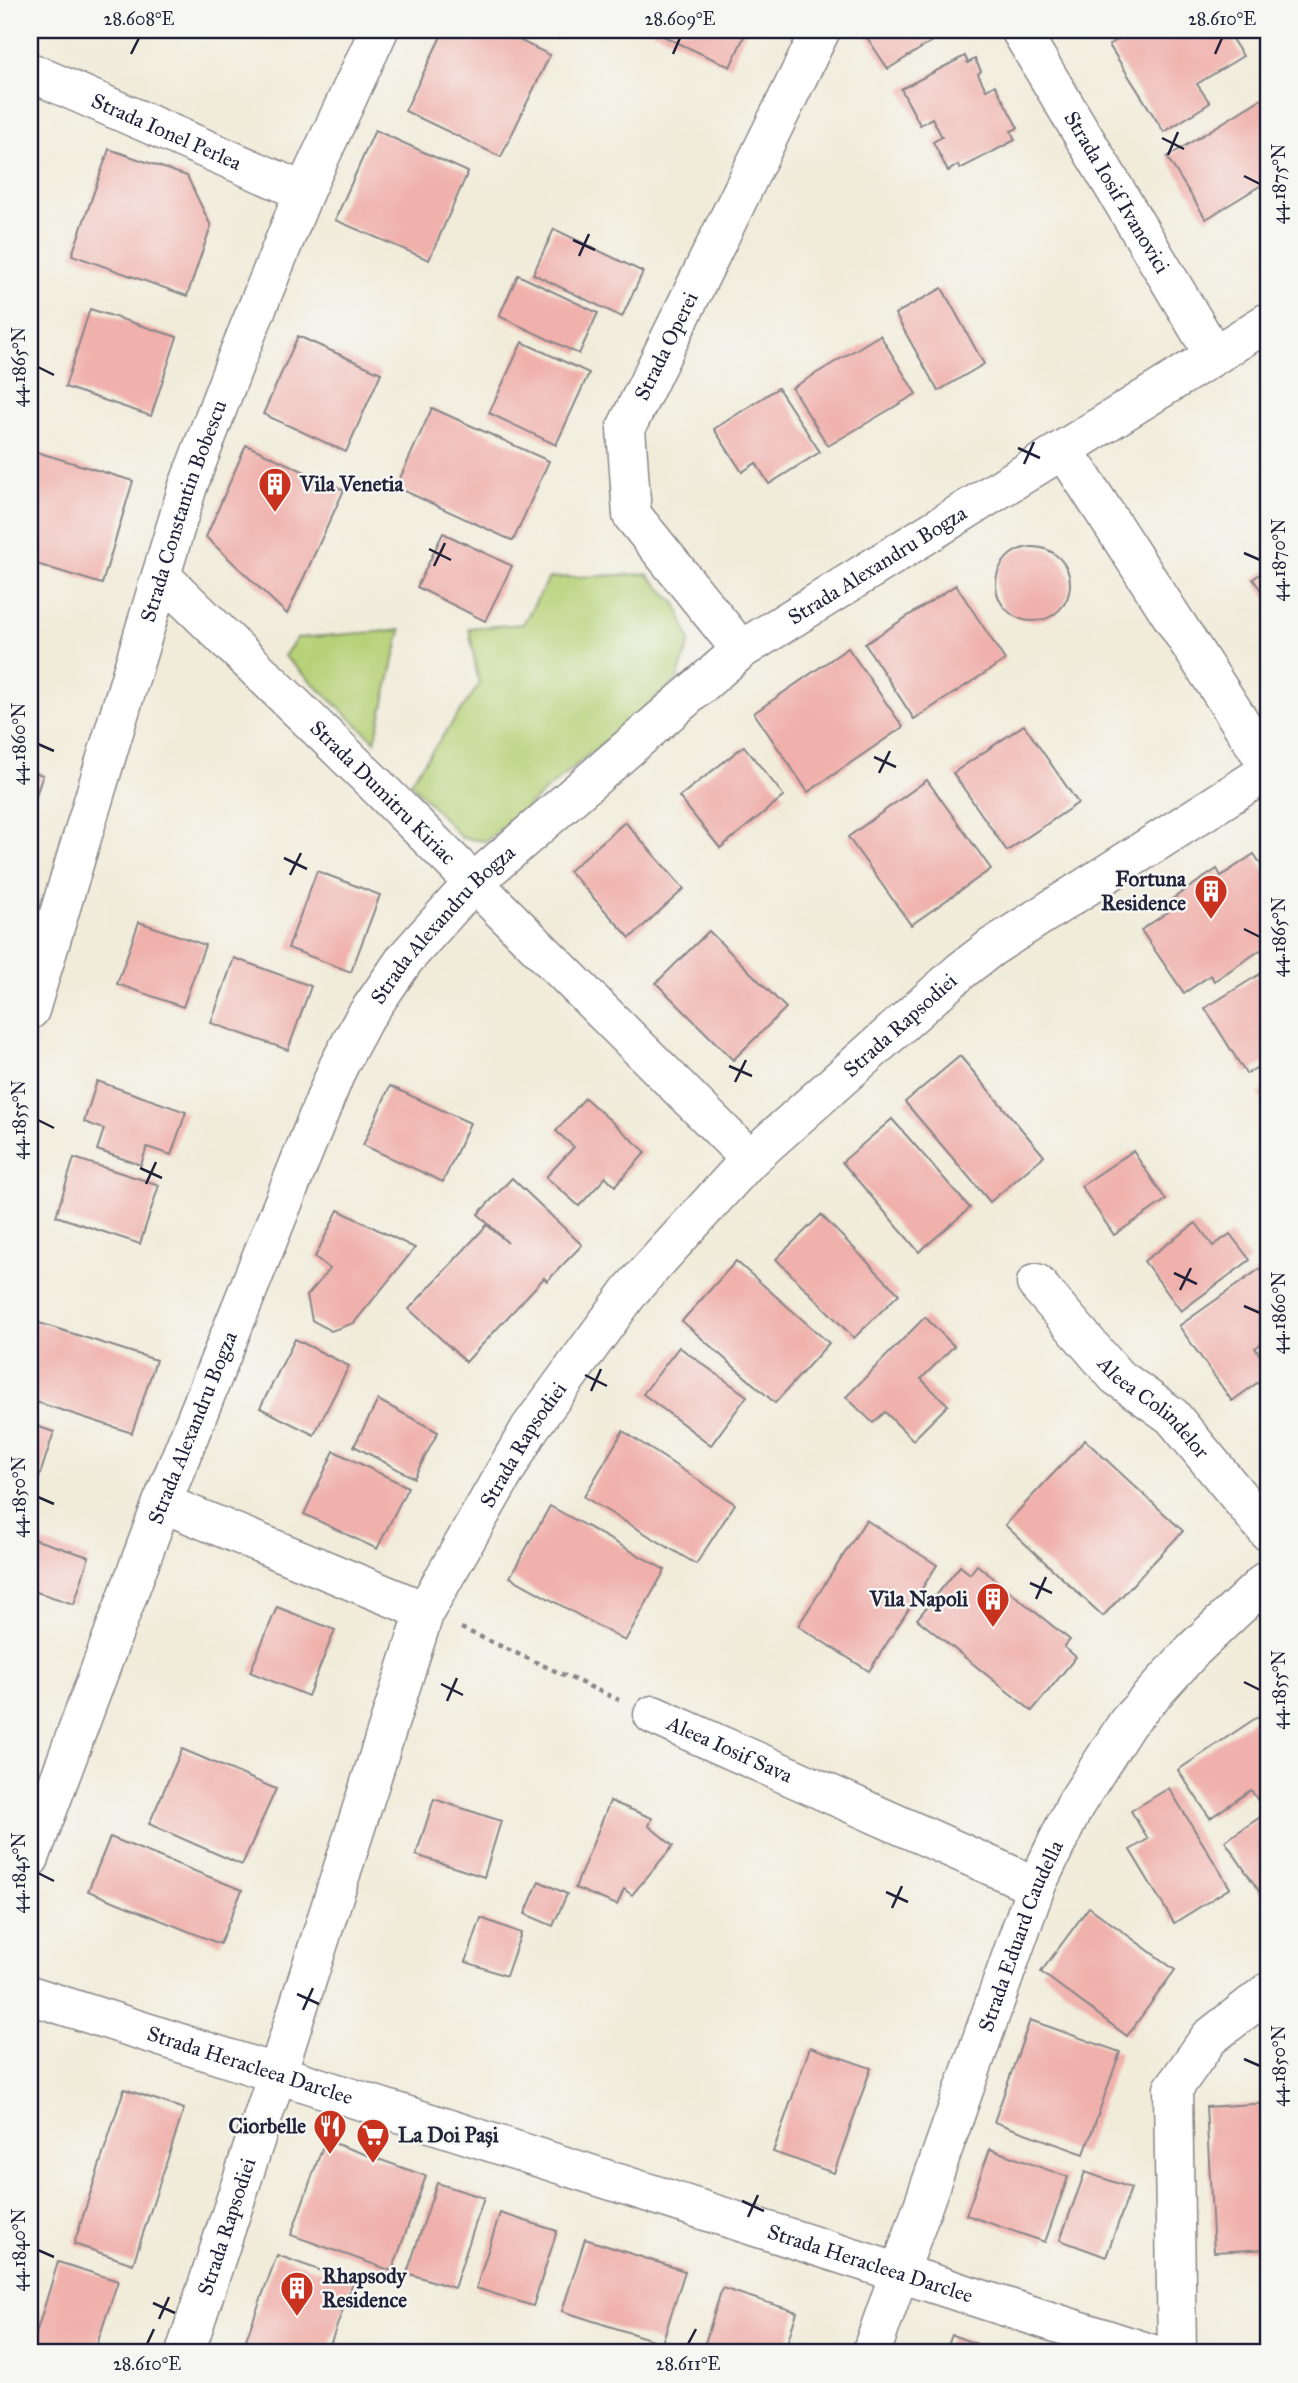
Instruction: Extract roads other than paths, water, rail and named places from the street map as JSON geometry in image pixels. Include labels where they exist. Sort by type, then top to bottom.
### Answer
[{"type":"street","name":"Strada Constantin Bobescu","points":[[30,1010],[188,486],[304,192],[379,30]]},
{"type":"street","name":"Strada Operei","points":[[741,650],[632,515],[626,428],[821,30]]},
{"type":"street","name":"Strada Iosif Ivanovici","points":[[1020,30],[1214,355]]},
{"type":"street","name":"Strada Ionel Perlea","points":[[30,72],[304,192]]},
{"type":"street","name":"Strada Alexandru Bogza","points":[[30,1858],[162,1503],[338,1067],[363,1020],[405,959],[473,883],[741,650],[1268,322]]},
{"type":"street","points":[[1064,450],[1268,765]]},
{"type":"street","name":"Strada Dumitru Kiriac","points":[[162,576],[750,1159]]},
{"type":"street","name":"Strada Rapsodiei","points":[[185,2353],[425,1611],[530,1429],[631,1290],[750,1159],[962,970],[992,947],[1268,771]]},
{"type":"street","name":"Aleea Colindelor","points":[[1036,1283],[1116,1377],[1172,1416],[1268,1532]]},
{"type":"street","points":[[162,1503],[425,1611]]},
{"type":"street","name":"Strada Eduard Caudella","points":[[871,2353],[1036,1886],[1075,1805],[1127,1723],[1194,1649],[1268,1579]]},
{"type":"street","name":"Aleea Iosif Sava","points":[[653,1715],[1036,1886]]},
{"type":"street","points":[[1177,2353],[1173,2089],[1209,2038],[1268,1992]]},
{"type":"street","name":"Strada Heracleea Darclee","points":[[30,1995],[1150,2353]]},
{"type":"place","name":"Vila Venetia","points":[[275,514]]},
{"type":"place","name":"Fortuna Residence","points":[[1211,921]]},
{"type":"place","name":"Vila Napoli","points":[[993,1629]]},
{"type":"place","name":"Ciorbelle","points":[[330,2156]]},
{"type":"place","name":"La Doi Pași","points":[[373,2165]]},
{"type":"place","name":"Rhapsody Residence","points":[[297,2318]]}]
